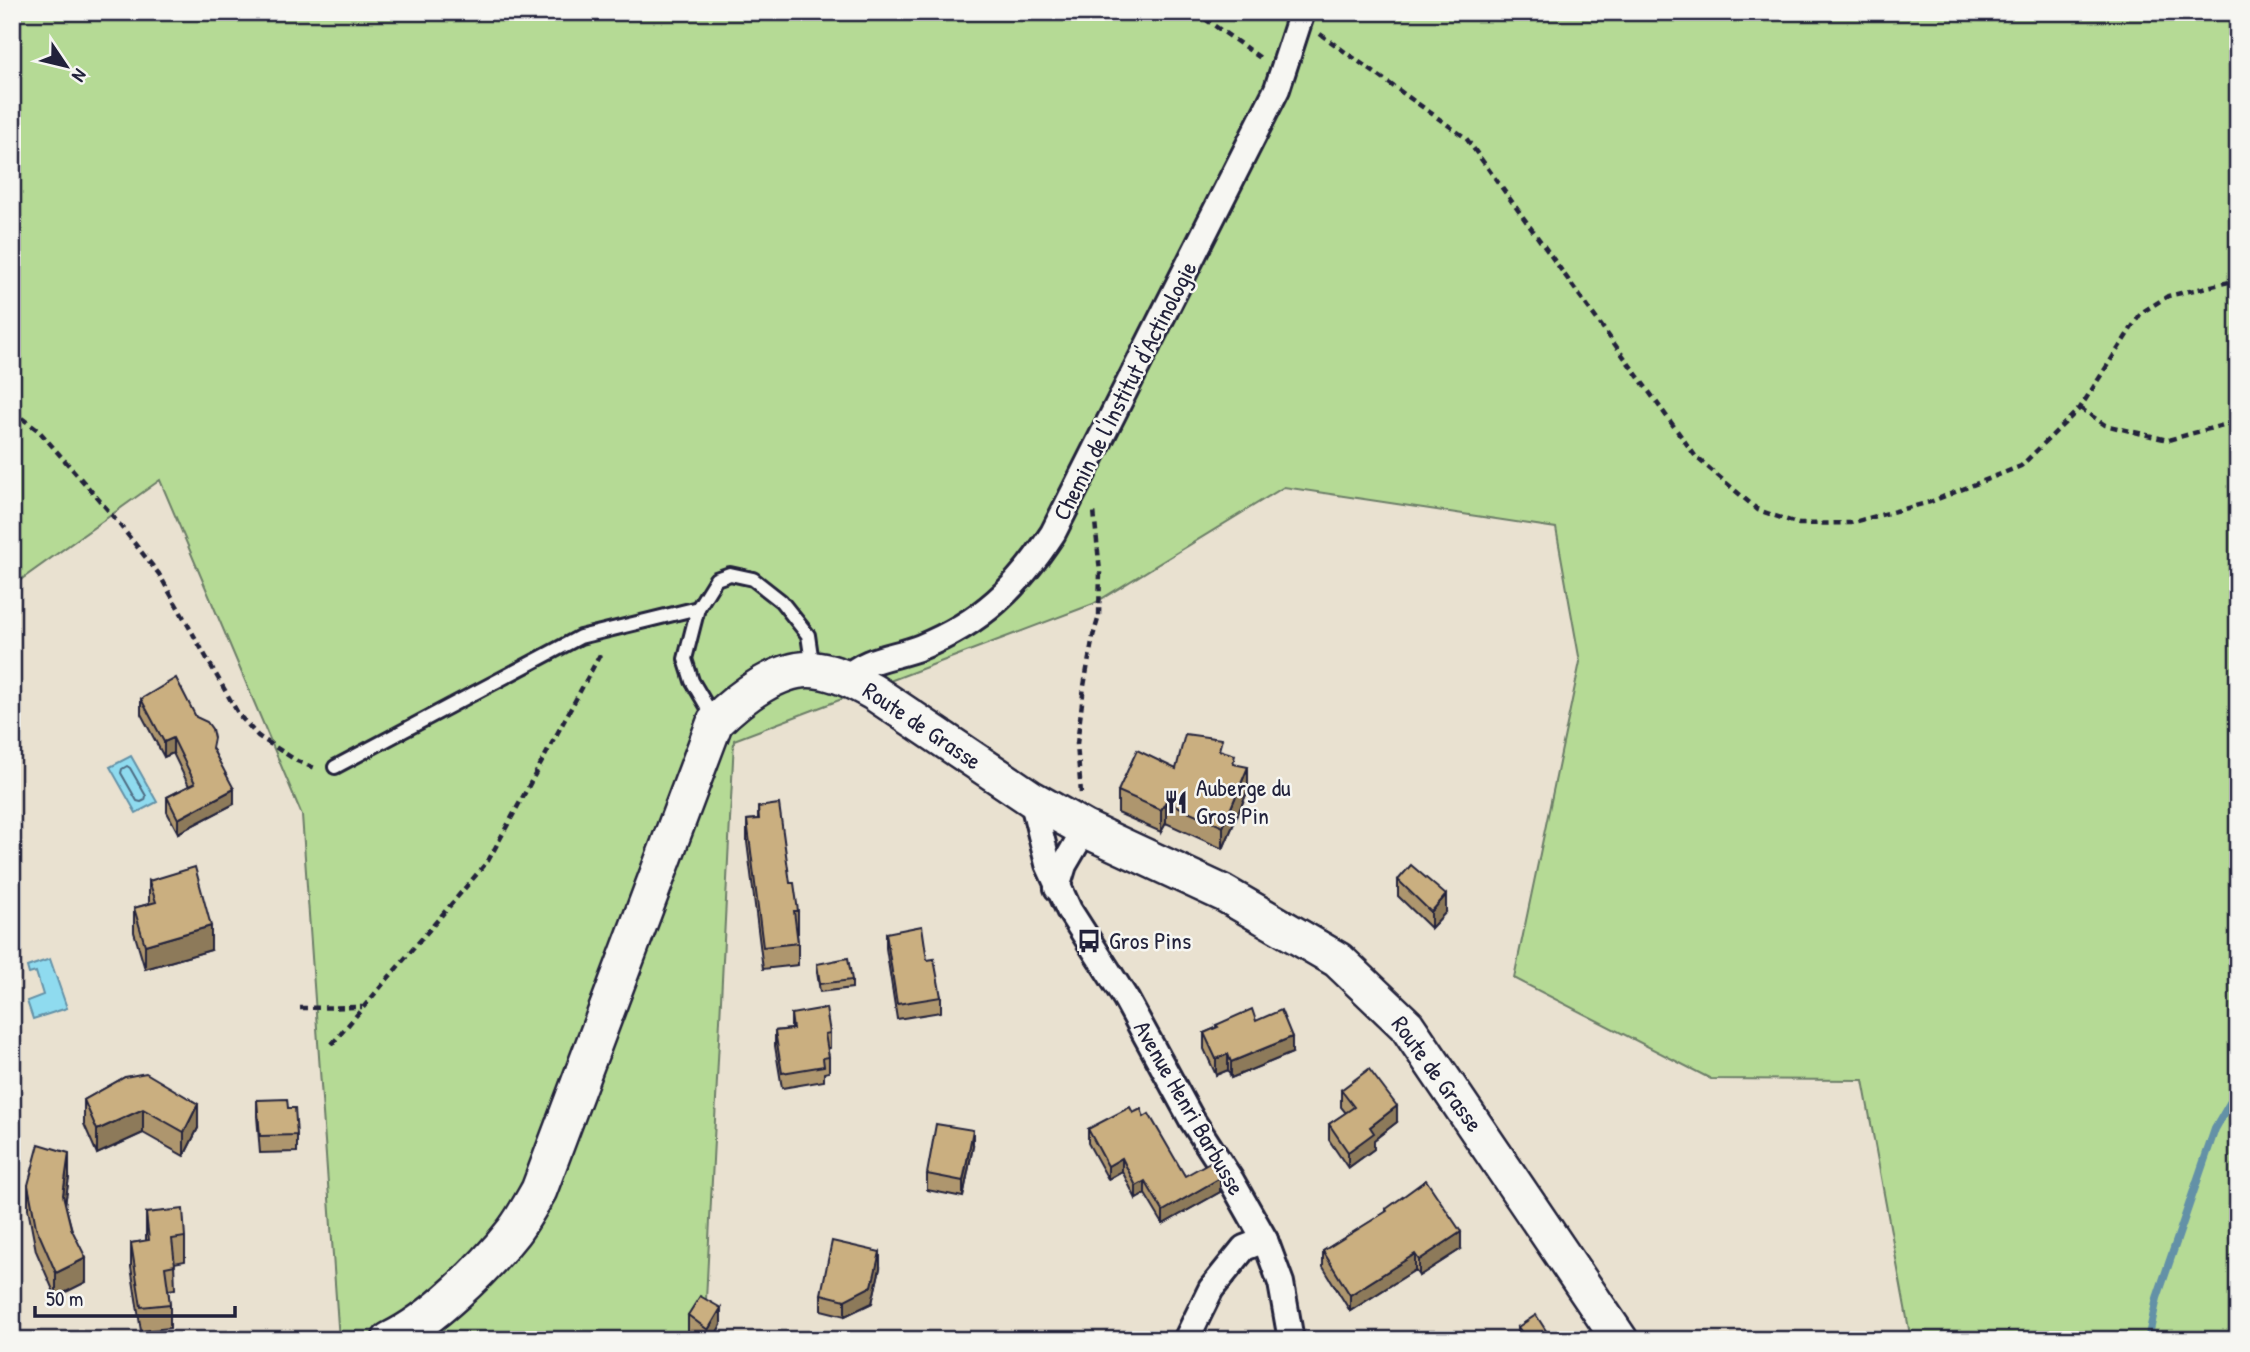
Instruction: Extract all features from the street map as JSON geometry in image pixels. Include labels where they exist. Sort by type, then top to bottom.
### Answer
[{"type":"main road","name":"Route de Grasse","points":[[390,1340],[437,1308],[477,1273],[513,1231],[539,1190],[715,722],[729,707],[756,687],[790,673],[813,669],[847,678],[873,692],[1032,799],[1085,829],[1223,894],[1338,960],[1407,1026],[1620,1340]]},
{"type":"street","name":"Chemin de l'Institut d'Actinologie","points":[[847,678],[861,666],[919,648],[963,628],[1007,593],[1033,564],[1053,533],[1282,73],[1297,15]]},
{"type":"street","name":"Avenue Henri Barbusse","points":[[1032,799],[1048,864],[1069,910],[1126,999],[1192,1121],[1231,1180],[1265,1240],[1281,1283],[1291,1340]]},
{"type":"street","points":[[1057,887],[1064,865],[1085,829]]},
{"type":"street","points":[[1186,1340],[1211,1289],[1244,1248],[1265,1240]]},
{"type":"lane","points":[[715,722],[692,681],[685,659],[698,608],[716,579],[730,574],[752,579],[781,601],[808,635],[813,669]]},
{"type":"lane","points":[[335,767],[580,637],[698,608]]},
{"type":"path","points":[[1195,12],[1282,73]]},
{"type":"path","points":[[1297,15],[1466,138],[1696,457],[1758,510],[1799,524],[1850,523],[1930,502],[2021,466],[2080,408],[2141,313],[2168,296],[2238,280]]},
{"type":"path","points":[[2080,408],[2105,425],[2168,440],[2238,421]]},
{"type":"path","points":[[12,411],[39,431],[159,574],[245,722],[258,736],[297,761],[318,770],[335,767]]},
{"type":"path","points":[[1084,471],[1095,515],[1100,572],[1099,616],[1084,686],[1077,744],[1085,829]]},
{"type":"path","points":[[332,1044],[488,861],[614,629]]},
{"type":"path","points":[[300,1008],[363,1007]]},
{"type":"green space","points":[[12,12],[2238,12],[2238,1340],[1911,1340],[1863,1080],[1711,1079],[1514,978],[1580,662],[1556,528],[1284,487],[1093,604],[734,740],[704,1340],[339,1340],[302,815],[160,480],[12,586]]},
{"type":"water","points":[[131,756],[157,802],[136,813],[110,767]]},
{"type":"water","points":[[50,959],[67,1008],[33,1019],[27,1001],[43,995],[36,972],[29,974],[27,967]]},
{"type":"building","points":[[176,678],[196,717],[207,722],[212,729],[212,748],[234,789],[178,819],[167,797],[195,783],[173,738],[164,742],[141,699]]},
{"type":"building","points":[[1185,734],[1222,739],[1219,750],[1235,755],[1233,764],[1248,767],[1223,827],[1166,801],[1161,810],[1118,791],[1137,750],[1176,769]]},
{"type":"building","points":[[779,804],[790,883],[794,883],[798,911],[794,911],[798,943],[763,947],[747,820],[759,819],[758,807]]},
{"type":"building","points":[[1411,865],[1446,895],[1431,912],[1398,880]]},
{"type":"building","points":[[195,867],[211,926],[145,945],[134,908],[156,902],[149,881]]},
{"type":"building","points":[[922,926],[927,960],[934,959],[941,997],[897,1004],[886,933]]},
{"type":"building","points":[[848,958],[852,980],[820,984],[817,964]]},
{"type":"building","points":[[826,1008],[830,1033],[825,1034],[829,1057],[823,1058],[824,1066],[782,1073],[775,1031],[793,1029],[791,1014]]},
{"type":"building","points":[[1252,1009],[1256,1021],[1281,1010],[1292,1037],[1231,1062],[1228,1054],[1216,1059],[1204,1033]]},
{"type":"building","points":[[1369,1069],[1397,1106],[1370,1127],[1374,1133],[1348,1152],[1329,1124],[1354,1107],[1341,1090]]},
{"type":"building","points":[[146,1073],[198,1104],[184,1132],[143,1109],[97,1130],[84,1100],[125,1077]]},
{"type":"building","points":[[287,1099],[288,1108],[295,1108],[297,1135],[260,1136],[257,1100]]},
{"type":"building","points":[[1130,1107],[1133,1113],[1141,1109],[1144,1117],[1149,1114],[1185,1176],[1210,1162],[1220,1178],[1163,1211],[1145,1181],[1136,1186],[1122,1158],[1108,1166],[1088,1129]]},
{"type":"building","points":[[936,1124],[973,1130],[963,1181],[927,1174]]},
{"type":"building","points":[[39,1144],[69,1153],[63,1195],[71,1228],[86,1258],[56,1273],[36,1227],[28,1185]]},
{"type":"building","points":[[1426,1180],[1461,1232],[1419,1260],[1415,1254],[1350,1295],[1323,1251],[1387,1211],[1386,1209]]},
{"type":"building","points":[[183,1209],[185,1237],[172,1239],[175,1265],[165,1267],[170,1304],[141,1307],[131,1243],[149,1240],[146,1213]]},
{"type":"building","points":[[832,1241],[880,1252],[872,1286],[845,1300],[821,1294]]},
{"type":"building","points":[[700,1296],[721,1308],[708,1330],[688,1315]]},
{"type":"building","points":[[1536,1315],[1552,1340],[1514,1340],[1523,1334],[1518,1327]]},
{"type":"waterway","points":[[2148,1340],[2157,1298],[2215,1129],[2238,1089]]},
{"type":"place","name":"Auberge du Gros Pin","points":[[1176,802]]},
{"type":"place","name":"Gros Pins","points":[[1089,941]]}]
